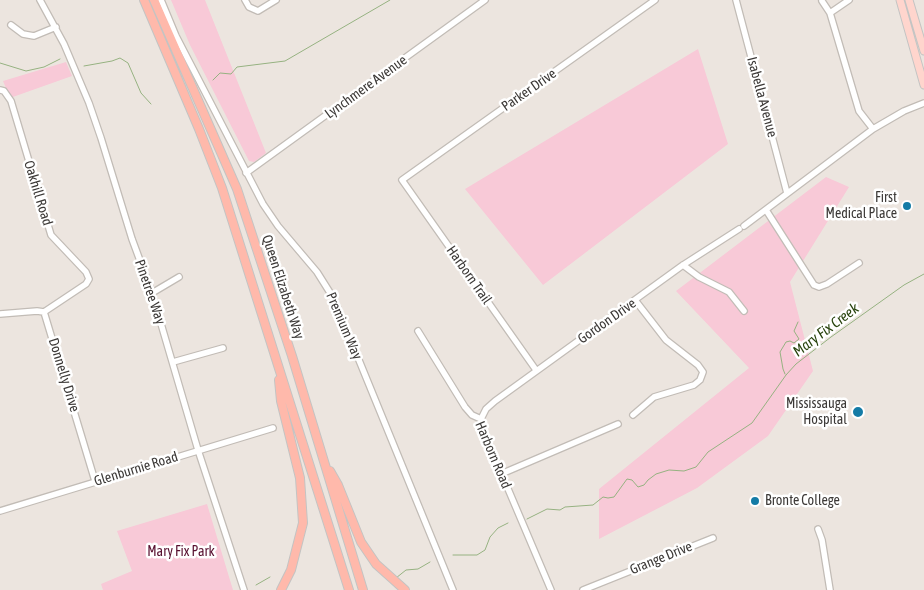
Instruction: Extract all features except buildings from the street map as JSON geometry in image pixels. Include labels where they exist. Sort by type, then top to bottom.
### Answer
[{"type":"highway","name":"Queen Elizabeth Way","points":[[144,0],[222,188],[349,590]]},
{"type":"highway","name":"Queen Elizabeth Way","points":[[154,0],[237,189],[292,356],[363,590]]},
{"type":"highway","points":[[277,366],[281,401],[300,478],[303,523],[292,570],[281,590]]},
{"type":"highway","points":[[323,460],[338,485],[362,542],[376,564],[405,590]]},
{"type":"main road","points":[[900,0],[924,85]]},
{"type":"main road","points":[[909,0],[924,51]]},
{"type":"street","name":"Pinetree Way","points":[[40,0],[56,27],[89,103],[132,238],[152,293],[198,450],[244,590]]},
{"type":"street","name":"Premium Way","points":[[160,0],[176,36],[246,173],[271,216],[317,272],[334,299],[453,590]]},
{"type":"street","points":[[245,0],[249,7],[258,11],[276,0]]},
{"type":"street","name":"Lynchmere Avenue","points":[[246,173],[485,0]]},
{"type":"street","name":"Parker Drive","points":[[402,180],[655,0]]},
{"type":"street","name":"Isabella Avenue","points":[[736,0],[788,193]]},
{"type":"street","points":[[830,13],[849,0]]},
{"type":"street","points":[[822,1],[830,13],[859,111],[873,129]]},
{"type":"street","points":[[11,26],[22,34],[34,36],[56,27]]},
{"type":"street","name":"Oakhill Road","points":[[2,91],[11,101],[51,235],[86,272],[89,278],[86,284],[44,312]]},
{"type":"street","name":"Gordon Drive","points":[[480,419],[486,409],[495,401],[536,370],[683,265],[741,228],[873,129],[904,111],[924,103]]},
{"type":"street","name":"Harborn Trail","points":[[402,180],[536,370]]},
{"type":"street","points":[[766,210],[814,285],[819,287],[827,284],[859,263]]},
{"type":"street","points":[[683,265],[699,277],[729,292],[744,311]]},
{"type":"street","points":[[152,293],[179,277]]},
{"type":"street","points":[[632,415],[654,397],[694,385],[700,380],[703,372],[698,365],[666,340],[635,300]]},
{"type":"street","points":[[0,314],[44,312]]},
{"type":"street","name":"Donnelly Drive","points":[[44,312],[95,481]]},
{"type":"street","name":"Harborn Road","points":[[418,331],[465,407],[472,415],[480,419],[501,474],[551,590]]},
{"type":"street","points":[[173,362],[223,348]]},
{"type":"street","points":[[501,474],[618,424]]},
{"type":"street","name":"Glenburnie Road","points":[[0,511],[273,428]]},
{"type":"street","points":[[818,529],[822,540],[830,590]]},
{"type":"street","name":"Grange Drive","points":[[582,590],[713,538]]},
{"type":"green space","points":[[171,0],[205,0],[266,153],[254,162],[249,161],[190,45]]},
{"type":"green space","points":[[698,49],[728,144],[543,285],[465,189]]},
{"type":"green space","points":[[66,62],[72,76],[10,98],[3,81]]},
{"type":"green space","points":[[826,177],[849,187],[790,282],[813,371],[768,436],[697,488],[599,539],[599,489],[749,368],[676,291]]},
{"type":"green space","name":"Mary Fix Park","points":[[207,504],[233,590],[103,590],[101,584],[132,571],[117,531]]},
{"type":"waterway","points":[[213,80],[220,73],[231,74],[237,67],[285,61],[390,0]]},
{"type":"waterway","points":[[84,66],[120,58],[128,63],[141,93],[151,104]]},
{"type":"waterway","points":[[0,63],[26,71],[44,67],[60,59]]},
{"type":"waterway","name":"Mary Fix Creek","points":[[527,519],[547,509],[560,510],[565,507],[593,505],[603,497],[614,497],[627,479],[632,480],[638,487],[644,485],[656,474],[669,470],[684,471],[696,467],[708,452],[752,423],[796,364],[904,285],[924,274]]},
{"type":"waterway","points":[[785,374],[780,352],[786,342],[794,343],[799,339],[794,331],[798,322]]},
{"type":"waterway","name":"Mary Fix Creek","points":[[453,555],[477,555],[485,550],[490,537],[498,528],[508,523]]},
{"type":"waterway","name":"Mary Fix Creek","points":[[396,578],[406,570],[418,569],[430,562]]},
{"type":"waterway","name":"Mary Fix Creek","points":[[256,585],[270,577]]},
{"type":"place","name":"First Medical Place","points":[[907,206]]},
{"type":"place","name":"Mississauga Hospital","points":[[858,412]]},
{"type":"place","name":"Bronte College","points":[[755,501]]}]
